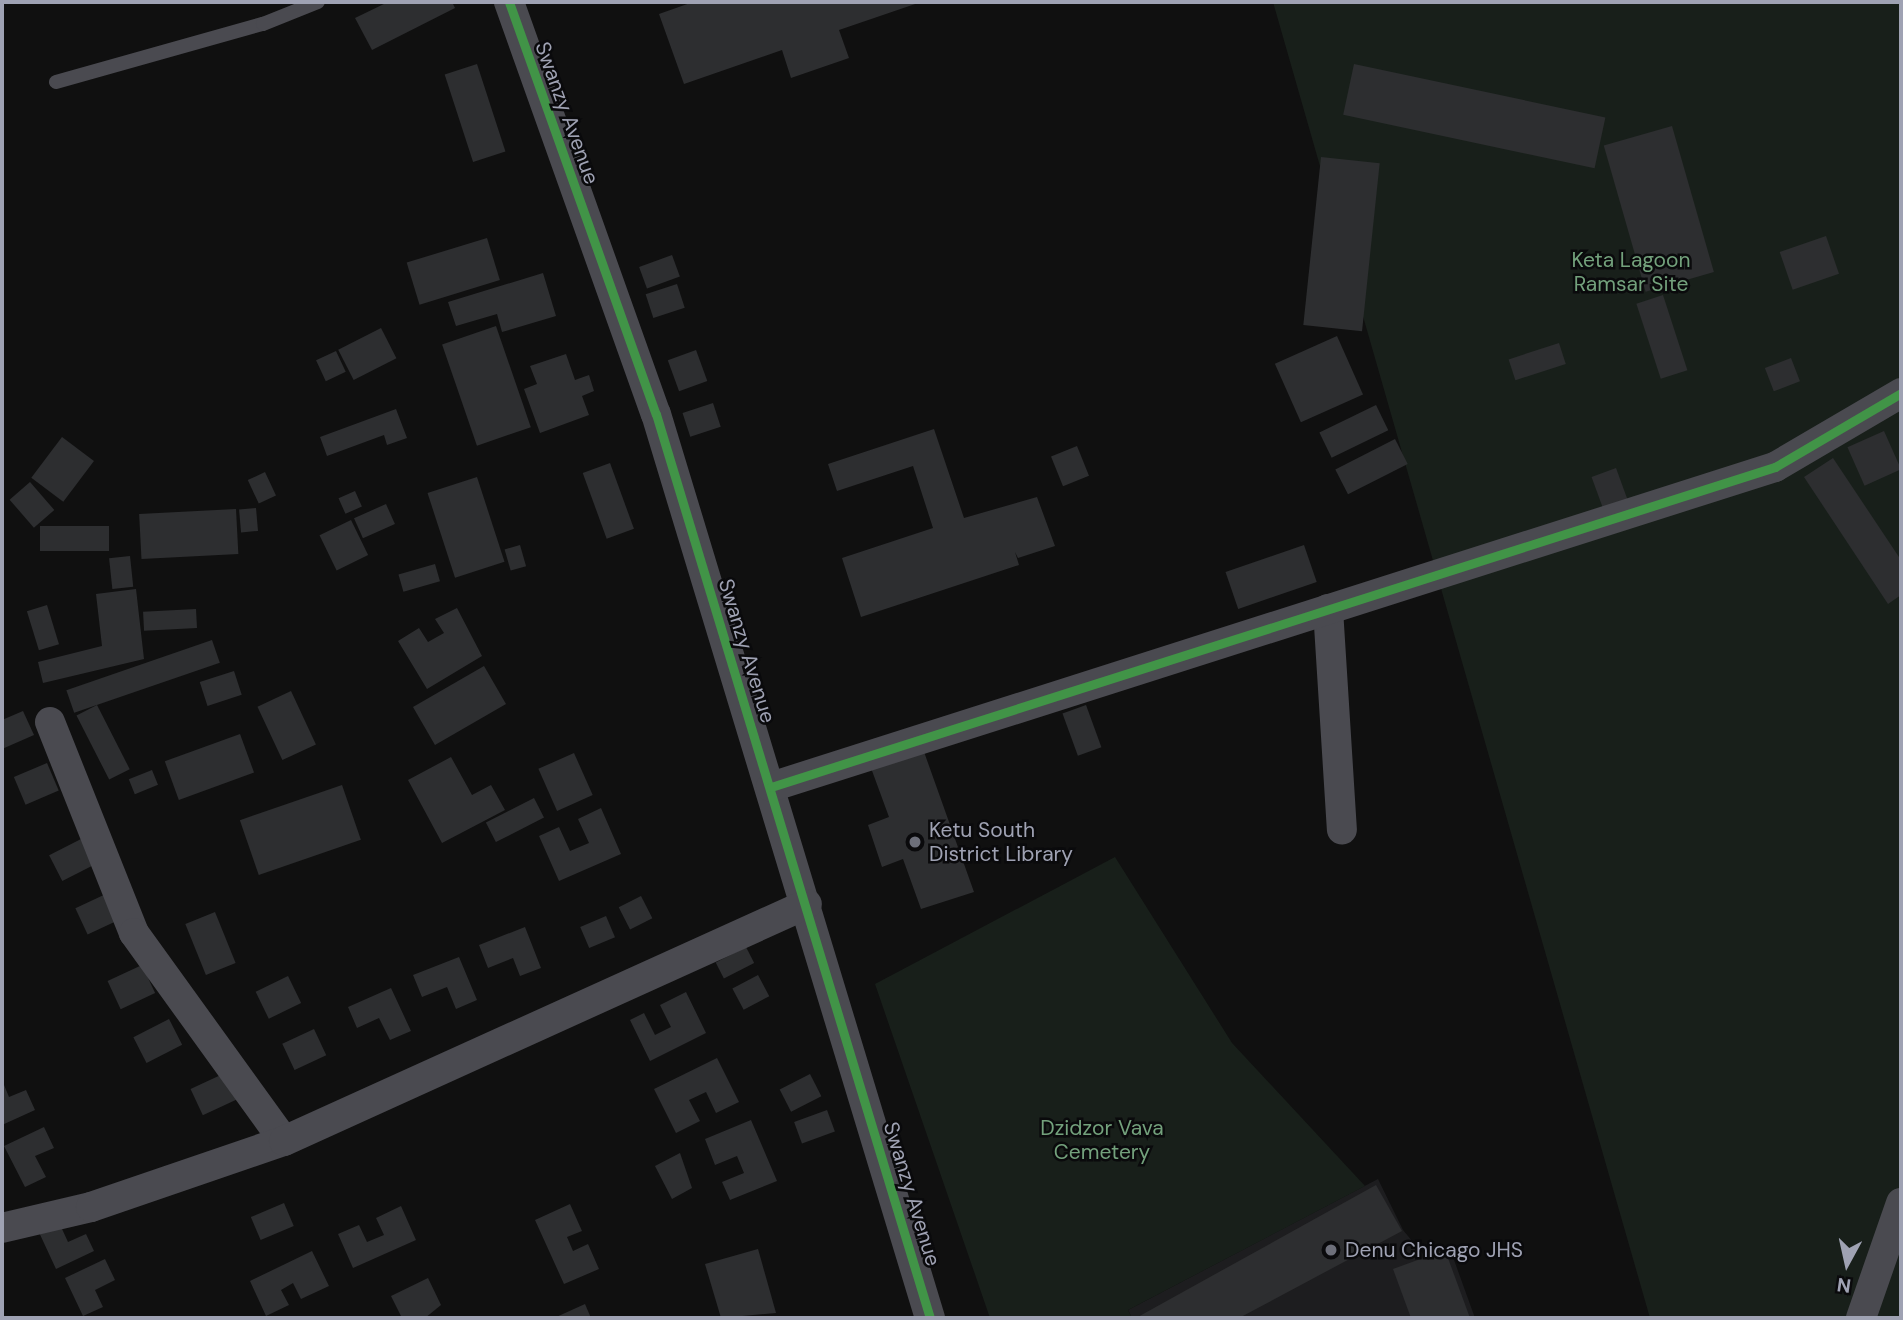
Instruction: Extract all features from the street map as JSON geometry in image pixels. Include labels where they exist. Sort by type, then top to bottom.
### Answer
[{"type":"street","name":"Swanzy Avenue","points":[[509,2],[656,414],[807,904],[930,1318]]},
{"type":"street","points":[[771,787],[1775,467],[1901,393]]},
{"type":"street","points":[[1328,609],[1342,830]]},
{"type":"street","points":[[50,722],[134,933],[284,1141]]},
{"type":"street","points":[[2,1228],[91,1207],[284,1141],[807,904]]},
{"type":"street","points":[[1861,1318],[1901,1203]]},
{"type":"lane","points":[[56,82],[263,24],[318,2]]},
{"type":"shaded area","name":"Denu Chicago JHS","points":[[1378,1179],[1403,1230],[1423,1254],[1449,1246],[1475,1318],[1132,1318],[1128,1310]]},
{"type":"green space","name":"Keta Lagoon Ramsar Site","points":[[1273,2],[1901,2],[1901,1318],[1650,1318]]},
{"type":"green space","name":"Dzidzor Vava Cemetery","points":[[1115,857],[1232,1043],[1365,1186],[1128,1310],[1132,1318],[990,1318],[875,984]]},
{"type":"building","points":[[388,2],[452,2],[455,8],[372,50],[355,18]]},
{"type":"building","points":[[693,2],[921,2],[839,30],[849,58],[791,78],[782,50],[684,84],[659,14]]},
{"type":"building","points":[[477,64],[505,151],[473,162],[445,75]]},
{"type":"building","points":[[1354,64],[1605,117],[1595,168],[1343,115]]},
{"type":"building","points":[[1672,126],[1714,272],[1646,292],[1604,146]]},
{"type":"building","points":[[1321,157],[1380,163],[1362,331],[1303,325]]},
{"type":"building","points":[[1826,236],[1839,274],[1793,290],[1780,252]]},
{"type":"building","points":[[487,238],[500,280],[420,305],[407,263]]},
{"type":"building","points":[[672,255],[680,277],[647,289],[639,267]]},
{"type":"building","points":[[543,273],[556,316],[502,332],[497,314],[456,326],[448,302]]},
{"type":"building","points":[[677,284],[685,308],[653,318],[646,294]]},
{"type":"building","points":[[1663,295],[1687,370],[1661,379],[1636,304]]},
{"type":"building","points":[[496,326],[531,427],[477,446],[442,345]]},
{"type":"building","points":[[381,328],[396,358],[354,380],[338,350]]},
{"type":"building","points":[[1337,336],[1363,394],[1301,422],[1275,364]]},
{"type":"building","points":[[1559,343],[1566,364],[1515,380],[1509,359]]},
{"type":"building","points":[[696,350],[707,381],[679,391],[668,360]]},
{"type":"building","points":[[336,351],[346,372],[326,381],[316,360]]},
{"type":"building","points":[[566,354],[575,380],[589,375],[594,391],[582,396],[589,415],[540,433],[524,389],[537,384],[530,366]]},
{"type":"building","points":[[1791,358],[1800,381],[1774,391],[1765,368]]},
{"type":"building","points":[[713,403],[721,427],[690,437],[683,413]]},
{"type":"building","points":[[1376,405],[1388,430],[1332,458],[1319,433]]},
{"type":"building","points":[[396,409],[407,438],[387,445],[384,435],[327,456],[320,437]]},
{"type":"building","points":[[934,429],[964,518],[1037,497],[1055,546],[1018,558],[1015,552],[1019,565],[861,617],[842,558],[933,528],[913,466],[837,491],[828,464]]},
{"type":"building","points":[[1884,431],[1901,469],[1865,486],[1847,447]]},
{"type":"building","points":[[62,437],[94,461],[63,502],[31,478]]},
{"type":"building","points":[[1395,439],[1408,464],[1348,494],[1335,469]]},
{"type":"building","points":[[1077,446],[1089,476],[1063,486],[1051,456]]},
{"type":"building","points":[[1833,458],[1901,560],[1901,595],[1888,604],[1804,477]]},
{"type":"building","points":[[610,463],[634,529],[607,539],[583,473]]},
{"type":"building","points":[[1616,468],[1632,511],[1607,520],[1592,477]]},
{"type":"building","points":[[265,472],[276,496],[259,504],[248,480]]},
{"type":"building","points":[[477,477],[505,562],[455,578],[428,493]]},
{"type":"building","points":[[30,482],[54,510],[34,528],[10,500]]},
{"type":"building","points":[[355,491],[362,507],[345,514],[339,498]]},
{"type":"building","points":[[386,504],[395,524],[363,538],[354,518]]},
{"type":"building","points":[[256,508],[258,531],[241,532],[239,509]]},
{"type":"building","points":[[236,509],[238,554],[141,559],[139,514]]},
{"type":"building","points":[[351,520],[368,555],[337,570],[320,535]]},
{"type":"building","points":[[40,526],[109,526],[109,551],[40,551]]},
{"type":"building","points":[[520,545],[526,566],[511,571],[505,549]]},
{"type":"building","points":[[1304,545],[1317,582],[1238,609],[1226,572]]},
{"type":"building","points":[[130,556],[133,587],[112,589],[109,558]]},
{"type":"building","points":[[435,564],[440,581],[403,592],[398,574]]},
{"type":"building","points":[[136,589],[144,659],[43,683],[38,662],[102,646],[96,594]]},
{"type":"building","points":[[47,605],[59,644],[39,650],[27,611]]},
{"type":"building","points":[[457,608],[482,656],[427,689],[398,641],[419,628],[428,642],[444,633],[435,619]]},
{"type":"building","points":[[196,609],[197,628],[144,631],[143,612]]},
{"type":"building","points":[[212,640],[220,663],[74,713],[66,690]]},
{"type":"building","points":[[484,666],[506,704],[435,745],[413,707]]},
{"type":"building","points":[[234,671],[242,695],[207,706],[200,682]]},
{"type":"building","points":[[291,691],[316,744],[282,760],[257,707]]},
{"type":"building","points":[[97,705],[130,769],[109,780],[77,715]]},
{"type":"building","points":[[1086,705],[1101,747],[1078,756],[1063,714]]},
{"type":"building","points":[[23,711],[34,735],[2,749],[2,720]]},
{"type":"building","points":[[240,734],[254,773],[179,800],[165,761]]},
{"type":"building","name":"Ketu South District Library","points":[[923,749],[974,892],[921,909],[903,859],[882,867],[868,825],[889,817],[871,768]]},
{"type":"building","points":[[574,753],[593,795],[557,811],[538,769]]},
{"type":"building","points":[[451,757],[472,795],[491,785],[505,810],[442,843],[408,780]]},
{"type":"building","points":[[47,763],[59,791],[26,805],[14,777]]},
{"type":"building","points":[[152,770],[158,785],[135,794],[129,779]]},
{"type":"building","points":[[342,785],[361,840],[259,875],[240,820]]},
{"type":"building","points":[[534,798],[544,818],[496,842],[486,823]]},
{"type":"building","points":[[601,808],[621,854],[559,881],[539,836],[559,827],[570,851],[589,843],[578,819]]},
{"type":"building","points":[[83,838],[96,864],[62,881],[49,855]]},
{"type":"building","points":[[108,893],[120,919],[88,934],[75,908]]},
{"type":"building","points":[[641,896],[652,918],[630,930],[619,907]]},
{"type":"building","points":[[215,912],[236,963],[206,975],[185,924]]},
{"type":"building","points":[[606,916],[615,937],[589,948],[580,927]]},
{"type":"building","points":[[525,927],[541,968],[520,976],[513,958],[488,968],[479,945]]},
{"type":"building","points":[[746,947],[754,963],[724,978],[716,962]]},
{"type":"building","points":[[459,957],[477,1000],[456,1009],[447,987],[422,997],[413,975]]},
{"type":"building","points":[[142,965],[155,993],[121,1009],[108,981]]},
{"type":"building","points":[[758,975],[769,996],[744,1010],[732,989]]},
{"type":"building","points":[[288,976],[301,1003],[269,1019],[256,992]]},
{"type":"building","points":[[391,988],[411,1031],[390,1040],[379,1018],[357,1028],[348,1007]]},
{"type":"building","points":[[686,992],[706,1033],[650,1061],[630,1020],[644,1013],[655,1035],[671,1027],[660,1005]]},
{"type":"building","points":[[169,1019],[182,1045],[147,1063],[133,1037]]},
{"type":"building","points":[[314,1029],[326,1055],[295,1070],[282,1044]]},
{"type":"building","points":[[717,1058],[739,1102],[716,1113],[706,1092],[689,1100],[700,1121],[676,1133],[654,1089]]},
{"type":"building","points":[[225,1073],[237,1099],[203,1115],[191,1089]]},
{"type":"building","points":[[810,1074],[821,1096],[791,1112],[780,1089]]},
{"type":"building","points":[[2,1080],[9,1097],[26,1090],[35,1110],[2,1125]]},
{"type":"building","points":[[827,1110],[835,1132],[802,1144],[794,1122]]},
{"type":"building","points":[[751,1120],[777,1181],[730,1200],[722,1182],[744,1173],[737,1156],[715,1165],[705,1139]]},
{"type":"building","points":[[44,1127],[54,1148],[35,1156],[46,1177],[25,1187],[4,1146]]},
{"type":"building","points":[[680,1153],[692,1188],[672,1199],[655,1166]]},
{"type":"building","points":[[1376,1185],[1402,1231],[1239,1318],[1136,1318]]},
{"type":"building","points":[[284,1203],[294,1226],[261,1240],[251,1217]]},
{"type":"building","points":[[570,1204],[582,1231],[567,1237],[573,1251],[588,1244],[599,1269],[564,1284],[535,1220]]},
{"type":"building","points":[[401,1206],[416,1240],[353,1268],[338,1234],[359,1225],[367,1242],[384,1235],[376,1218]]},
{"type":"building","points":[[57,1218],[68,1242],[86,1234],[94,1251],[56,1269],[37,1228]]},
{"type":"building","points":[[758,1249],[776,1313],[721,1318],[705,1264]]},
{"type":"building","points":[[1445,1250],[1470,1318],[1411,1318],[1393,1269]]},
{"type":"building","points":[[312,1251],[329,1286],[301,1299],[293,1283],[281,1290],[289,1305],[266,1316],[250,1281]]},
{"type":"building","points":[[105,1259],[115,1280],[95,1290],[103,1307],[83,1316],[65,1278]]},
{"type":"building","points":[[428,1278],[441,1305],[425,1318],[402,1318],[391,1296]]},
{"type":"building","points":[[585,1304],[591,1318],[554,1318]]},
{"type":"cycle path","points":[[509,2],[656,414],[930,1318]]},
{"type":"cycle path","points":[[771,787],[1775,467],[1901,393]]},
{"type":"place","name":"Ketu South District Library","points":[[915,842]]},
{"type":"place","name":"Denu Chicago JHS","points":[[1331,1250]]}]
